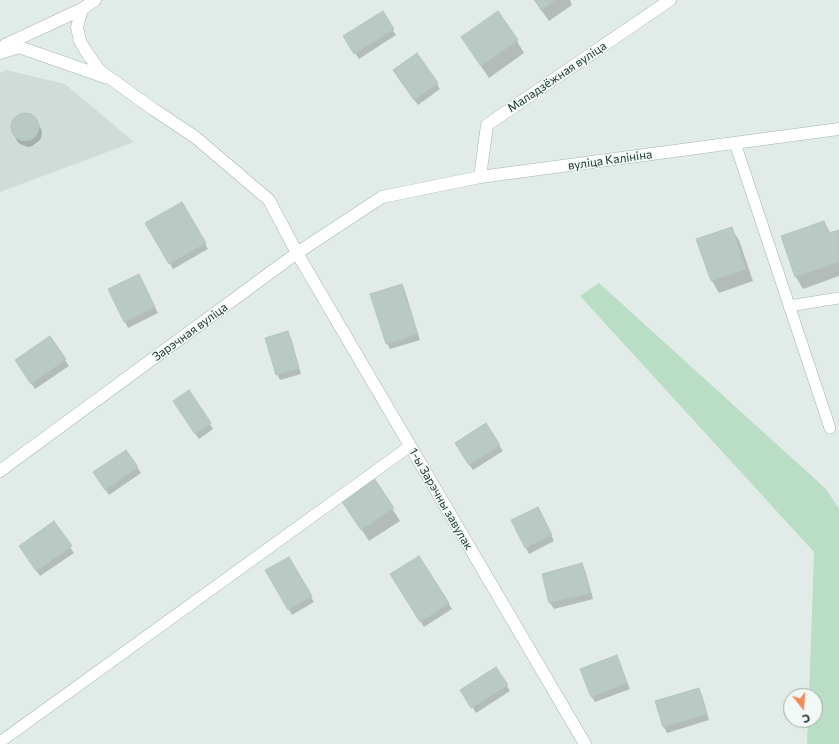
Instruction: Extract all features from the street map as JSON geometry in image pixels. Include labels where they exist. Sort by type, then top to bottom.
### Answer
[{"type":"street","points":[[0,48],[82,9],[95,0]]},
{"type":"street","name":"Маладзёжная вуліца","points":[[480,177],[487,125],[670,0]]},
{"type":"street","points":[[82,9],[77,27],[80,41],[87,53],[108,78]]},
{"type":"street","points":[[0,53],[19,47],[108,78]]},
{"type":"street","name":"1-ы Зарэчны завулак","points":[[108,78],[195,137],[269,200],[297,253],[585,744]]},
{"type":"street","name":"вуліца Калініна","points":[[382,197],[480,177],[839,129]]},
{"type":"street","name":"Зарэчная вуліца","points":[[0,471],[297,253],[382,197]]},
{"type":"lane","points":[[735,143],[830,428]]},
{"type":"lane","points":[[789,306],[839,298]]},
{"type":"lane","points":[[0,742],[410,446]]},
{"type":"shaded area","points":[[6,70],[65,84],[134,142],[0,192],[0,73]]},
{"type":"green space","points":[[599,283],[826,489],[839,509],[839,744],[807,744],[808,728],[823,728],[823,688],[809,688],[814,552],[580,296]]},
{"type":"building","points":[[535,0],[555,0],[541,10]]},
{"type":"building","points":[[383,11],[394,29],[354,54],[343,36]]},
{"type":"building","points":[[498,11],[518,40],[481,66],[461,37]]},
{"type":"building","points":[[417,53],[438,83],[414,100],[393,70]]},
{"type":"building","points":[[25,113],[35,117],[39,127],[35,137],[25,141],[15,137],[11,127],[15,117]]},
{"type":"building","points":[[182,202],[206,243],[169,264],[145,223]]},
{"type":"building","points":[[824,221],[829,233],[839,230],[839,262],[795,277],[781,236]]},
{"type":"building","points":[[732,227],[746,269],[711,281],[696,239]]},
{"type":"building","points":[[139,274],[155,307],[124,322],[108,289]]},
{"type":"building","points":[[402,284],[417,334],[386,344],[370,294]]},
{"type":"building","points":[[288,331],[299,368],[276,375],[265,338]]},
{"type":"building","points":[[50,336],[66,359],[31,384],[15,360]]},
{"type":"building","points":[[189,390],[211,423],[195,434],[173,401]]},
{"type":"building","points":[[486,423],[500,445],[469,465],[455,443]]},
{"type":"building","points":[[126,450],[138,467],[105,490],[93,472]]},
{"type":"building","points":[[374,478],[394,508],[361,530],[341,500]]},
{"type":"building","points":[[538,507],[552,535],[525,548],[511,520]]},
{"type":"building","points":[[54,521],[72,546],[36,571],[19,546]]},
{"type":"building","points":[[419,556],[449,603],[420,622],[390,574]]},
{"type":"building","points":[[289,557],[312,596],[288,610],[265,570]]},
{"type":"building","points":[[582,563],[590,593],[549,603],[542,574]]},
{"type":"building","points":[[617,655],[627,683],[591,697],[580,669]]},
{"type":"building","points":[[496,667],[508,685],[471,708],[460,690]]},
{"type":"building","points":[[699,688],[707,714],[663,727],[655,701]]}]
